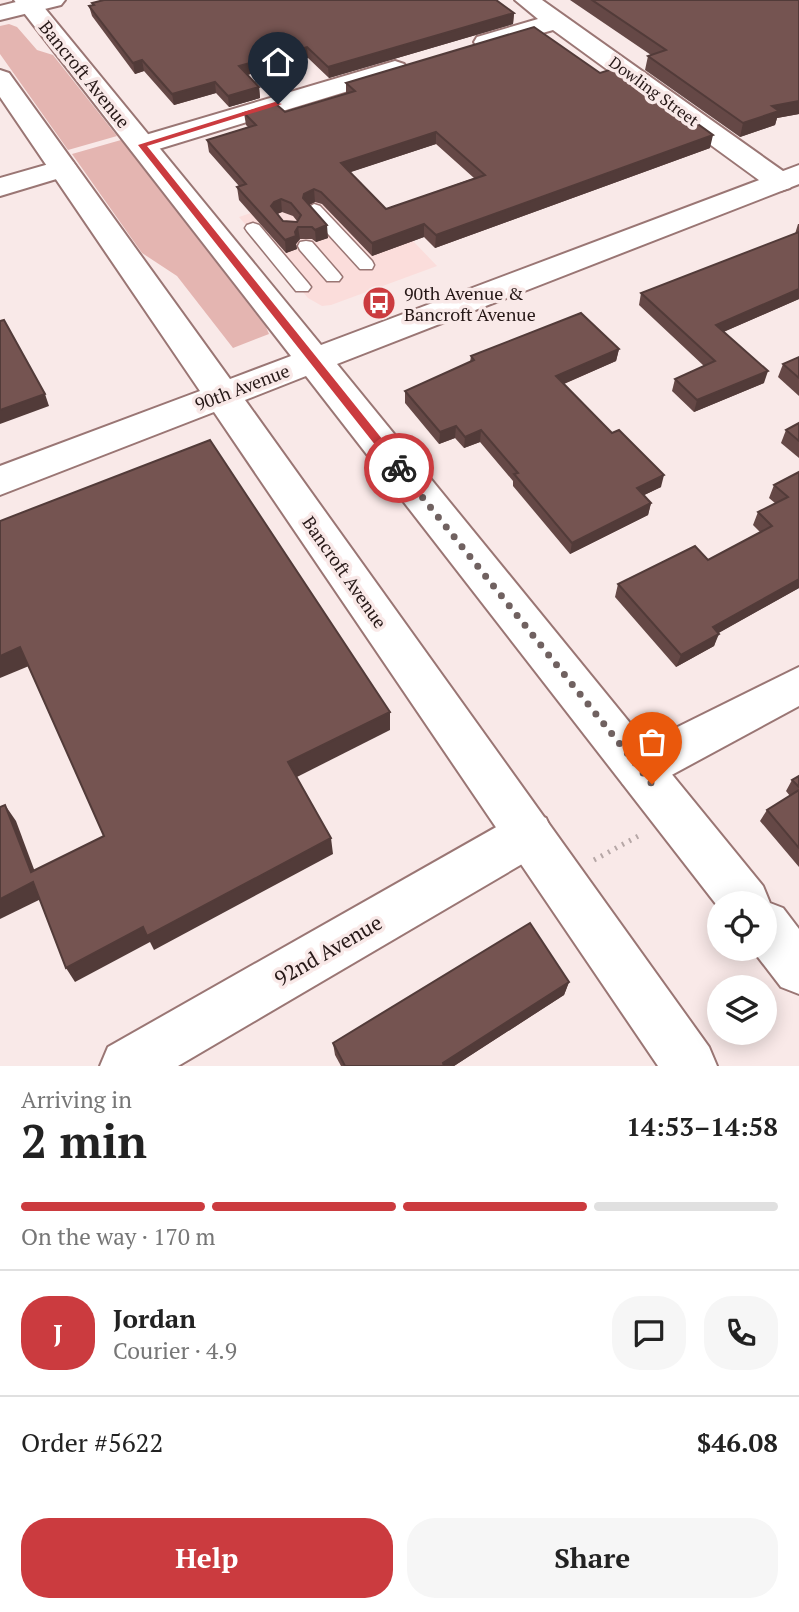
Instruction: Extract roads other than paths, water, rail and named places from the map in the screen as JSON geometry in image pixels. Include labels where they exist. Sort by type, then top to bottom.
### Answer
[{"type":"main road","name":"Dowling Street","points":[[527,0],[790,178]]},
{"type":"main road","points":[[0,13],[36,2]]},
{"type":"main road","name":"Bancroft Avenue","points":[[36,2],[142,145],[736,891]]},
{"type":"main road","points":[[468,47],[556,21]]},
{"type":"main road","points":[[142,145],[415,63]]},
{"type":"main road","name":"Bancroft Avenue","points":[[0,78],[690,1066]]},
{"type":"main road","points":[[0,187],[63,168]]},
{"type":"main road","name":"90th Avenue","points":[[0,481],[790,178]]},
{"type":"main road","points":[[639,769],[799,685]]},
{"type":"main road","name":"92nd Avenue","points":[[127,1066],[528,834]]},
{"type":"main road","points":[[777,941],[799,969]]},
{"type":"lane","points":[[314,209],[366,265]]},
{"type":"lane","points":[[253,228],[302,287]]},
{"type":"lane","points":[[306,246],[333,277]]},
{"type":"place","name":"90th Avenue & Bancroft Avenue","points":[[379,303]]}]
